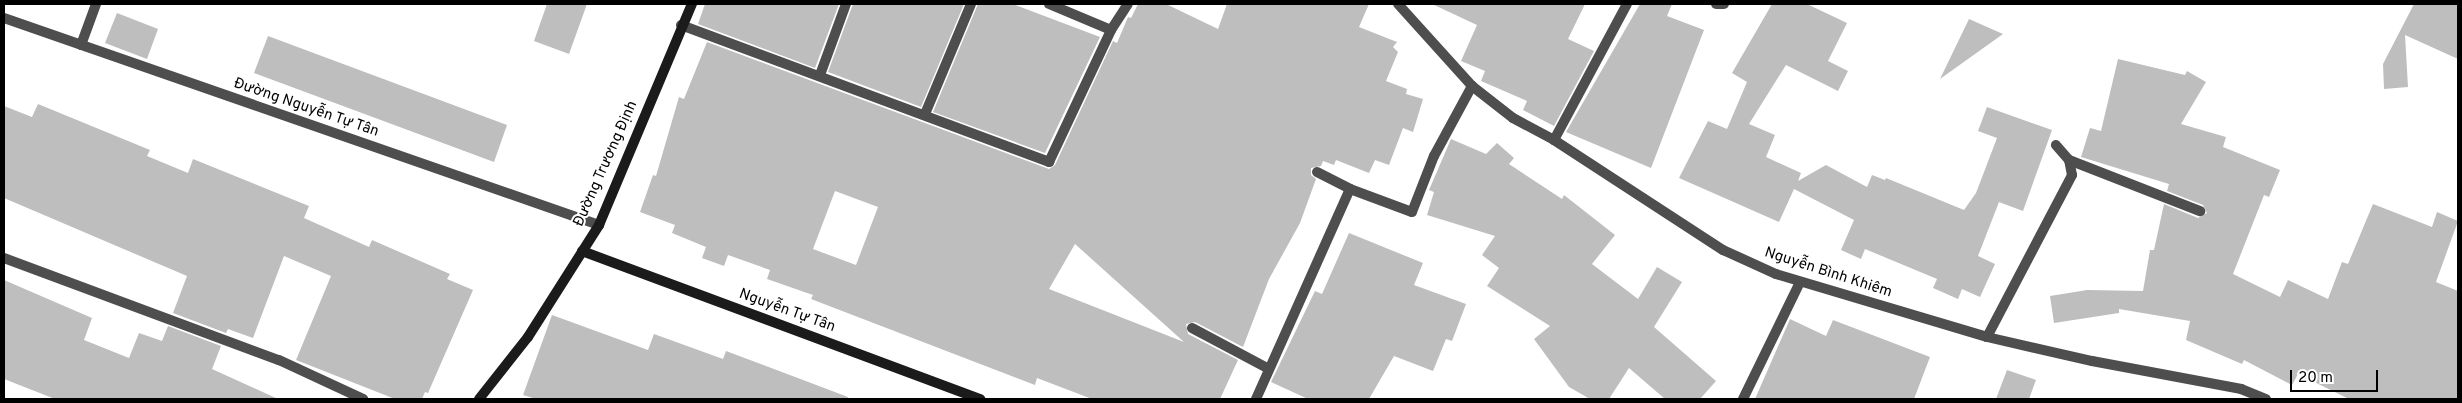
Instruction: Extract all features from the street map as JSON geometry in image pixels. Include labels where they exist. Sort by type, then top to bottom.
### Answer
[{"type":"street","points":[[81,45],[96,4]]},
{"type":"street","name":"Đường Trương Định","points":[[479,399],[528,337],[599,224],[681,25],[692,4]]},
{"type":"street","points":[[820,75],[846,4]]},
{"type":"street","points":[[925,114],[971,4]]},
{"type":"street","points":[[1050,4],[1111,30]]},
{"type":"street","points":[[681,25],[925,114],[1049,162],[1111,30],[1128,4]]},
{"type":"street","name":"Nguyễn Bình Khiêm","points":[[1398,4],[1472,86],[1513,118],[1554,140],[1723,250],[1800,282],[1987,337],[2092,361],[2241,390],[2266,399]]},
{"type":"street","points":[[1554,140],[1627,4]]},
{"type":"street","points":[[1716,4],[1724,4]]},
{"type":"street","name":"Đường Nguyễn Tự Tân","points":[[4,18],[599,224]]},
{"type":"street","points":[[1317,172],[1350,189],[1412,212],[1434,156],[1472,86]]},
{"type":"street","points":[[2056,145],[2069,160],[2200,212]]},
{"type":"street","points":[[1987,337],[2058,208],[2072,175],[2069,160]]},
{"type":"street","points":[[1256,399],[1350,189]]},
{"type":"street","name":"Nguyễn Tự Tân","points":[[582,251],[980,399]]},
{"type":"street","points":[[4,258],[279,360],[363,399]]},
{"type":"street","points":[[1743,399],[1800,282]]},
{"type":"street","points":[[1192,328],[1269,368]]},
{"type":"building","points":[[547,4],[587,4],[569,54],[534,41]]},
{"type":"building","points":[[705,4],[839,4],[815,68],[698,24]]},
{"type":"building","points":[[853,4],[964,4],[921,107],[828,72]]},
{"type":"building","points":[[978,4],[1013,4],[1100,37],[1045,153],[933,112]]},
{"type":"building","points":[[1138,4],[1166,4],[1218,29],[1227,4],[1369,4],[1359,27],[1397,42],[1393,47],[1398,52],[1386,81],[1407,89],[1406,94],[1423,99],[1413,132],[1403,128],[1389,165],[1375,160],[1369,173],[1336,160],[1334,165],[1323,161],[1321,166],[1311,168],[1311,175],[1316,179],[1300,223],[1269,279],[1243,347],[1195,322],[1186,324],[1188,334],[1238,360],[1220,399],[1092,399],[1037,378],[1035,385],[811,299],[813,295],[767,279],[770,270],[728,255],[724,266],[702,258],[706,247],[672,233],[675,225],[640,212],[653,175],[656,176],[679,97],[684,99],[707,42],[1049,169],[1055,165],[1113,41],[1117,43],[1128,17],[1131,18]],"holes":[[[835,191],[878,207],[856,265],[813,249]],[[1075,244],[1184,342],[1049,289]]]},
{"type":"building","points":[[1432,4],[1585,4],[1568,39],[1594,51],[1554,126],[1523,110],[1527,101],[1481,81],[1485,71],[1461,61],[1477,25]]},
{"type":"building","points":[[1640,4],[1672,4],[1667,16],[1704,30],[1651,168],[1566,132]]},
{"type":"building","points":[[1772,4],[1807,4],[1847,23],[1828,61],[1848,71],[1838,91],[1786,65],[1749,124],[1775,135],[1766,157],[1801,173],[1798,181],[1826,165],[1867,187],[1872,175],[1885,180],[1886,178],[1964,210],[1976,193],[1997,138],[1978,131],[1987,107],[2052,130],[2023,211],[1999,202],[1978,256],[1995,264],[1980,297],[1962,289],[1958,299],[1933,288],[1937,279],[1865,249],[1861,259],[1841,250],[1854,220],[1794,189],[1779,222],[1679,178],[1708,121],[1727,129],[1747,82],[1732,73]]},
{"type":"building","points":[[2414,4],[2458,4],[2458,59],[2405,35],[2408,87],[2384,89],[2383,64]]},
{"type":"building","points":[[117,13],[158,29],[147,59],[105,43]]},
{"type":"building","points":[[1969,19],[2003,34],[1940,79]]},
{"type":"building","points":[[268,36],[507,125],[494,162],[254,73]]},
{"type":"building","points":[[2118,59],[2185,75],[2187,71],[2206,82],[2181,124],[2226,137],[2223,147],[2280,170],[2269,197],[2264,195],[2233,274],[2280,297],[2288,280],[2328,299],[2342,262],[2348,264],[2373,204],[2432,227],[2437,212],[2458,221],[2436,282],[2458,291],[2458,399],[2349,399],[2298,374],[2292,385],[2244,360],[2242,364],[2186,340],[2190,321],[2119,309],[2119,313],[2054,323],[2050,296],[2087,290],[2143,291],[2150,250],[2154,250],[2164,204],[2198,218],[2207,213],[2203,205],[2167,191],[2169,184],[2081,157],[2090,128],[2101,131]]},
{"type":"building","points":[[38,104],[150,150],[147,156],[188,173],[193,159],[309,206],[304,218],[369,247],[372,240],[450,274],[447,279],[473,290],[428,393],[425,392],[422,399],[395,399],[296,360],[331,276],[284,256],[253,338],[228,329],[226,333],[173,313],[187,276],[4,198],[4,106],[32,117]]},
{"type":"building","points":[[1451,139],[1486,154],[1497,143],[1514,158],[1509,164],[1562,199],[1564,195],[1615,235],[1592,264],[1638,299],[1657,267],[1682,282],[1654,327],[1716,381],[1700,399],[1665,399],[1629,368],[1609,399],[1590,399],[1569,387],[1534,339],[1550,326],[1487,286],[1499,268],[1482,255],[1495,236],[1427,215],[1434,192],[1429,190]]},
{"type":"building","points":[[1349,233],[1423,263],[1414,285],[1466,304],[1452,341],[1446,339],[1433,371],[1394,356],[1369,399],[1308,399],[1271,382],[1315,291],[1322,294]]},
{"type":"building","points":[[4,280],[92,318],[84,340],[129,358],[139,333],[162,341],[168,326],[221,346],[212,369],[278,399],[55,399],[4,379]]},
{"type":"building","points":[[552,315],[648,350],[654,334],[723,359],[726,351],[848,397],[847,399],[536,399],[523,395]]},
{"type":"building","points":[[1790,319],[1826,336],[1833,320],[1930,357],[1914,399],[1755,399]]},
{"type":"building","points":[[2007,370],[2036,380],[2029,399],[1996,399]]}]
